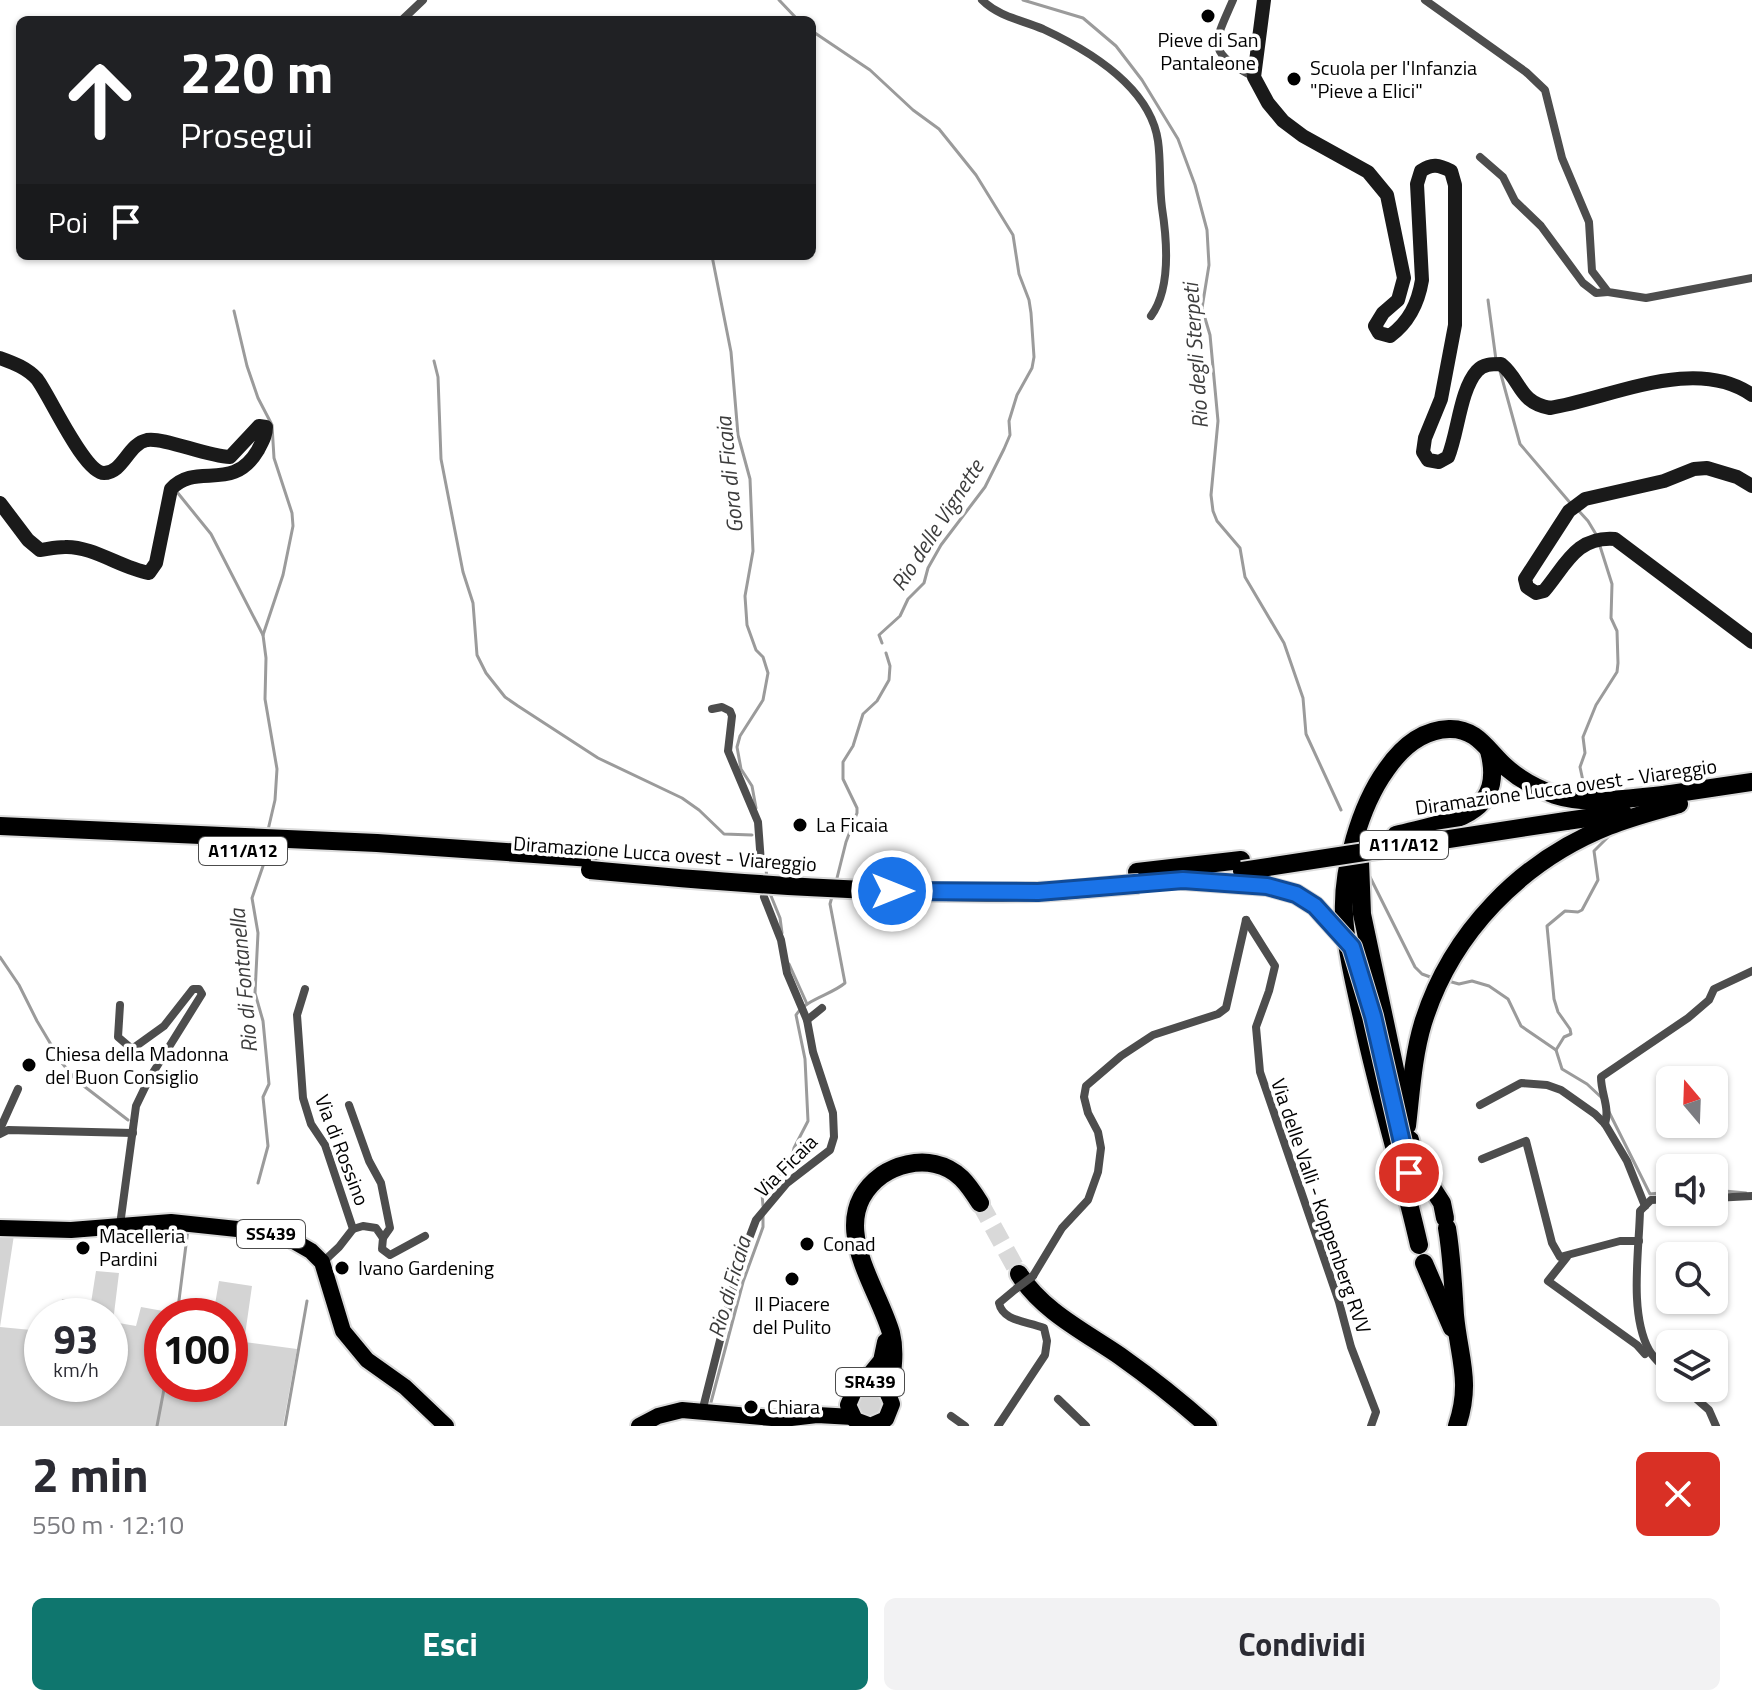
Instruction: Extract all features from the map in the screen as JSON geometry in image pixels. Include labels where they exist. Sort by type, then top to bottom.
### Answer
[{"type":"highway","points":[[1460,1345],[1422,1254],[1400,1176],[1351,970],[1344,912],[1351,856],[1358,829],[1376,786],[1392,762],[1409,743],[1445,729],[1474,735],[1512,772],[1556,795],[1584,799],[1677,799]]},
{"type":"highway","points":[[1396,835],[1456,820],[1479,807],[1493,776],[1488,748]]},
{"type":"highway","name":"Diramazione Lucca ovest - Viareggio","points":[[1677,799],[1752,782]]},
{"type":"highway","name":"Diramazione Lucca ovest - Viareggio","points":[[0,826],[591,864],[784,886],[892,891],[1038,892],[1241,866],[1677,799],[1752,793]]},
{"type":"highway","points":[[1405,1098],[1423,1024],[1444,970],[1484,912],[1538,864],[1590,834],[1677,799]]},
{"type":"highway","points":[[1366,811],[1358,875],[1362,914],[1405,1098],[1407,1126],[1415,1161],[1442,1203],[1454,1267],[1455,1316],[1464,1364],[1465,1392],[1457,1426]]},
{"type":"highway","name":"Diramazione Lucca ovest - Viareggio","points":[[1138,878],[1183,880],[1396,835],[1565,816]]},
{"type":"highway","name":"Diramazione Lucca ovest - Viareggio","points":[[0,838],[236,851],[376,849]]},
{"type":"highway","points":[[1183,880],[1267,886],[1296,894],[1315,906],[1352,947],[1373,1016],[1409,1173],[1407,1193]]},
{"type":"highway","points":[[892,1410],[893,1344],[862,1263],[857,1243],[857,1213],[871,1186],[880,1177],[898,1167],[928,1163],[957,1173],[980,1203]]},
{"type":"highway","points":[[1023,1279],[1027,1287],[1055,1312],[1166,1389],[1208,1426]]},
{"type":"highway","points":[[857,1389],[882,1361],[886,1342],[885,1319]]},
{"type":"main road","name":"SS439","points":[[0,1228],[71,1230],[171,1222],[263,1232],[290,1239],[311,1251],[322,1262],[343,1331],[367,1360],[405,1387],[446,1426]]},
{"type":"main road","name":"SR439","points":[[809,1420],[857,1389],[879,1384],[892,1410],[883,1421],[870,1426],[853,1417],[848,1405],[857,1389]]},
{"type":"main road","points":[[639,1426],[668,1413],[702,1412],[809,1420],[853,1417]]},
{"type":"street","points":[[406,16],[423,0]]},
{"type":"street","points":[[982,0],[994,10],[1084,50],[1122,77],[1153,123],[1158,141],[1158,178],[1168,254],[1151,316]]},
{"type":"street","points":[[1233,0],[1216,41],[1218,50],[1242,71],[1254,77],[1268,103],[1283,121],[1303,136],[1368,172],[1387,195],[1404,278],[1398,300],[1383,313],[1375,326],[1379,333],[1390,336],[1402,327],[1412,314],[1420,294],[1417,184],[1421,171],[1439,165],[1451,171],[1455,185],[1455,325],[1441,399],[1425,438],[1423,452],[1428,460],[1439,462],[1448,457],[1468,386],[1477,370],[1486,365],[1497,364],[1525,398],[1536,406],[1550,408],[1647,383],[1702,379],[1730,383],[1750,391]]},
{"type":"street","points":[[1254,77],[1264,0]]},
{"type":"street","points":[[1425,0],[1526,72],[1545,90],[1562,158],[1589,222],[1592,271],[1608,292]]},
{"type":"street","points":[[1480,157],[1503,177],[1515,201],[1541,226],[1583,283],[1596,293],[1646,298],[1752,278]]},
{"type":"street","points":[[0,358],[23,367],[36,379],[82,454],[103,473],[113,470],[140,442],[150,439],[202,454],[230,457],[259,426],[266,427],[266,435],[243,469],[232,474],[184,480],[171,489],[156,563],[149,573],[132,570],[87,551],[66,546],[40,550],[28,540],[0,503]]},
{"type":"street","points":[[1752,486],[1737,477],[1707,468],[1694,469],[1664,481],[1585,499],[1574,506],[1525,579],[1527,587],[1536,593],[1544,591],[1575,551],[1598,539],[1615,539],[1752,642]]},
{"type":"street","points":[[712,709],[722,707],[732,716],[728,751],[758,822],[761,863]]},
{"type":"street","name":"Via Ficaia","points":[[702,1412],[739,1265],[763,1211],[787,1183],[830,1150],[834,1137],[833,1113],[804,1012],[787,973],[781,940],[764,897]]},
{"type":"street","name":"Via delle Valli - Koppenberg RVV","points":[[1023,1279],[1088,1200],[1098,1172],[1101,1148],[1084,1097],[1086,1086],[1121,1056],[1153,1035],[1218,1014],[1226,1008],[1246,920],[1275,966],[1256,1027],[1260,1072],[1376,1412],[1371,1426]]},
{"type":"street","points":[[1605,1124],[1607,1106],[1601,1077],[1688,1018],[1709,1000],[1714,989],[1752,971]]},
{"type":"street","points":[[120,1005],[118,1037],[132,1049],[164,1026],[193,989],[199,989],[202,994],[136,1106],[120,1225]]},
{"type":"street","name":"Via di Rossino","points":[[305,989],[297,1015],[303,1098],[311,1124],[325,1145],[353,1229],[322,1262]]},
{"type":"street","points":[[804,1012],[822,1008]]},
{"type":"street","points":[[1480,1105],[1521,1083],[1547,1085],[1561,1090],[1605,1124],[1627,1161],[1645,1206]]},
{"type":"street","points":[[0,1132],[18,1089]]},
{"type":"street","points":[[349,1105],[369,1161],[381,1183],[390,1228],[383,1238],[382,1249],[390,1255],[425,1236]]},
{"type":"street","points":[[0,1132],[133,1133]]},
{"type":"street","points":[[1482,1159],[1526,1141],[1552,1243],[1560,1257],[1620,1241],[1639,1241]]},
{"type":"street","points":[[1728,1197],[1752,1196]]},
{"type":"street","points":[[1656,1200],[1651,1200],[1640,1211],[1637,1312],[1650,1353],[1656,1359]]},
{"type":"street","points":[[353,1229],[363,1226],[376,1228],[383,1238]]},
{"type":"street","points":[[1567,1256],[1548,1281],[1645,1354]]},
{"type":"street","points":[[998,1426],[1045,1355],[1047,1341],[1044,1328],[1012,1319],[1001,1310],[999,1303],[1023,1279]]},
{"type":"street","points":[[1058,1399],[1086,1426]]},
{"type":"street","points":[[1700,1402],[1709,1410],[1716,1426]]},
{"type":"street","points":[[951,1416],[965,1426]]},
{"type":"shaded area","points":[[0,1235],[14,1235],[0,1327]]},
{"type":"shaded area","points":[[96,1271],[119,1273],[116,1298],[92,1298]]},
{"type":"shaded area","points":[[219,1281],[252,1286],[248,1314],[248,1298],[216,1298]]},
{"type":"shaded area","points":[[141,1307],[144,1308],[144,1402],[248,1402],[248,1343],[297,1349],[283,1426],[0,1426],[0,1327],[24,1329],[24,1402],[128,1402],[128,1325],[136,1326]]},
{"type":"shaded area","points":[[869,1392],[880,1399],[881,1404],[874,1415],[869,1416],[858,1409],[857,1404],[864,1393]]},
{"type":"waterway","name":"Rio delle Vignette","points":[[779,0],[794,16]]},
{"type":"waterway","name":"Rio degli Sterpeti","points":[[1023,0],[1083,18],[1116,46],[1142,80],[1178,139],[1207,230],[1209,265],[1202,308],[1210,335],[1218,421],[1211,495],[1213,511],[1217,521],[1240,548],[1245,577],[1284,643],[1303,698],[1306,734],[1341,810]]},
{"type":"waterway","name":"Rio delle Vignette","points":[[816,34],[870,70],[913,110],[939,129],[976,175],[1013,235],[1019,274],[1031,313],[1032,368],[1017,395],[1009,421],[1010,435],[1004,449],[985,487],[941,545],[928,568],[924,583],[908,599],[900,616],[879,635],[882,643]]},
{"type":"waterway","name":"Gora di Ficaia","points":[[713,260],[731,352],[738,435],[750,479],[753,551],[745,596],[747,625],[768,673],[763,700],[740,736],[737,747],[741,769],[752,786],[756,808]]},
{"type":"waterway","points":[[1488,300],[1496,360]]},
{"type":"waterway","name":"Rio di Fontanella","points":[[234,311],[247,366],[272,425],[274,458],[292,513],[293,526],[283,575],[263,635],[265,699],[277,769],[275,800],[268,830]]},
{"type":"waterway","points":[[434,361],[438,377],[441,459],[463,572],[473,603],[477,655],[486,673],[505,697],[598,758],[682,798],[724,834],[752,835]]},
{"type":"waterway","points":[[1500,371],[1520,444],[1572,505]]},
{"type":"waterway","points":[[177,492],[211,534],[263,635]]},
{"type":"waterway","points":[[1578,510],[1597,536]]},
{"type":"waterway","points":[[1583,781],[1580,767],[1585,753],[1583,737],[1596,705],[1617,672],[1618,663],[1617,631],[1611,618],[1612,584],[1599,543]]},
{"type":"waterway","name":"Rio delle Vignette","points":[[836,882],[857,813],[843,779],[843,762],[853,746],[863,714],[877,701],[889,680],[890,666],[886,653]]},
{"type":"waterway","points":[[1556,1050],[1564,1037],[1571,1034],[1554,999],[1547,926],[1565,911],[1582,910],[1598,880],[1594,851],[1608,837]]},
{"type":"waterway","name":"Rio di Fontanella","points":[[258,1183],[268,1146],[263,1097],[269,1084],[263,1021],[255,993],[258,933],[252,898],[266,846]]},
{"type":"waterway","name":"Gora di Ficaia","points":[[765,859],[767,879]]},
{"type":"waterway","name":"Rio degli Sterpeti","points":[[1370,877],[1415,967],[1433,978]]},
{"type":"waterway","name":"Gora di Ficaia","points":[[769,891],[780,918],[782,933]]},
{"type":"waterway","name":"Rio di Ficaia","points":[[763,1206],[762,1194],[766,1186],[790,1166],[794,1148],[808,1121],[805,1059],[796,1015],[806,1005],[845,983],[830,904],[833,893]]},
{"type":"waterway","points":[[0,957],[62,1063],[76,1080],[128,1120]]},
{"type":"waterway","name":"Gora di Ficaia","points":[[789,964],[807,1004]]},
{"type":"waterway","name":"Rio degli Sterpeti","points":[[1448,981],[1459,984],[1472,981],[1489,986],[1508,999],[1521,1026],[1556,1050],[1562,1069],[1587,1084],[1602,1098]]},
{"type":"waterway","name":"Rio degli Sterpeti","points":[[1609,1112],[1650,1194],[1656,1193]]},
{"type":"waterway","name":"Rio degli Sterpeti","points":[[1728,1191],[1746,1193]]},
{"type":"waterway","name":"Rio di Ficaia","points":[[710,1406],[743,1282],[763,1227],[763,1214]]},
{"type":"waterway","points":[[179,1298],[188,1229]]},
{"type":"waterway","name":"Rio di Fontanella","points":[[285,1426],[307,1301]]},
{"type":"waterway","points":[[157,1426],[162,1402]]},
{"type":"tunnel","points":[[980,1203],[1019,1274]]},
{"type":"place","name":"Pieve di San Pantaleone","points":[[1208,16]]},
{"type":"place","name":"Scuola per l'Infanzia \"Pieve a Elici\"","points":[[1294,79]]},
{"type":"place","name":"La Ficaia","points":[[800,825]]},
{"type":"place","name":"Chiesa della Madonna del Buon Consiglio","points":[[29,1065]]},
{"type":"place","name":"Conad","points":[[807,1244]]},
{"type":"place","name":"Macelleria Pardini","points":[[83,1248]]},
{"type":"place","name":"Ivano Gardening","points":[[342,1268]]},
{"type":"place","name":"Il Piacere del Pulito","points":[[792,1279]]},
{"type":"place","name":"Chiara","points":[[751,1407]]},
{"type":"route","points":[[892,891],[1038,892],[1183,880],[1267,886],[1296,894],[1315,906],[1352,947],[1373,1016],[1409,1173]]}]
